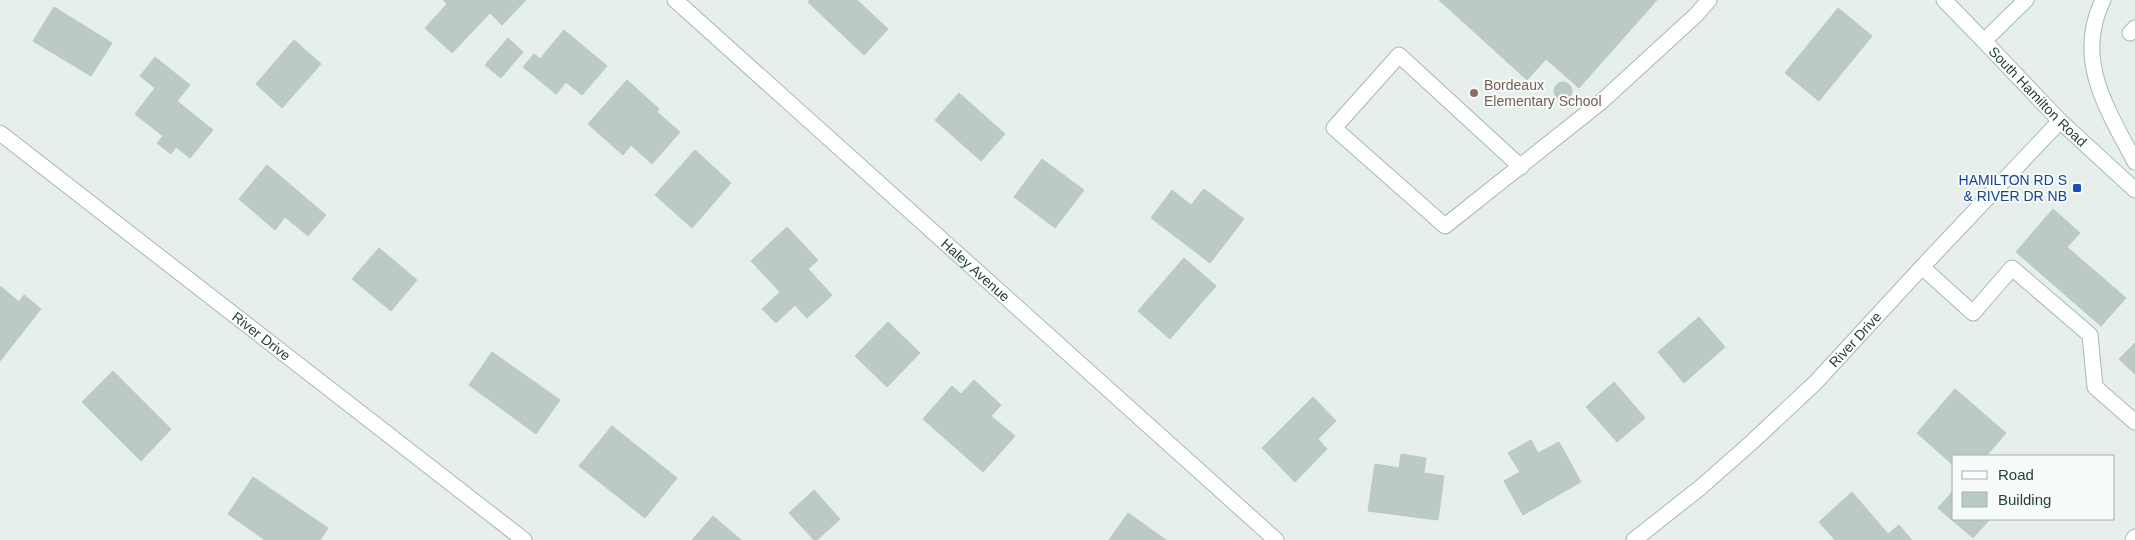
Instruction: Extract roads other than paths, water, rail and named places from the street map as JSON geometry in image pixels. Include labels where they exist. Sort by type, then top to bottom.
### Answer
[{"type":"street","name":"Haley Avenue","points":[[675,0],[1276,540]]},
{"type":"street","points":[[1521,167],[1399,55],[1334,128],[1445,226],[1521,167],[1601,102],[1710,0]]},
{"type":"street","name":"South Hamilton Road","points":[[1944,0],[2060,121],[2135,190]]},
{"type":"street","points":[[1984,41],[2026,0]]},
{"type":"street","points":[[2103,0],[2093,26],[2090,46],[2092,61],[2108,109],[2135,162]]},
{"type":"street","name":"River Drive","points":[[1634,540],[1701,487],[1816,382],[2060,121]]},
{"type":"street","name":"River Drive","points":[[0,133],[524,540]]},
{"type":"street","points":[[1922,267],[1973,312],[2012,268],[2090,335],[2095,387],[2135,422]]},
{"type":"place","name":"Bordeaux Elementary School","points":[[1474,93]]},
{"type":"place","name":"HAMILTON RD S & RIVER DR NB","points":[[2077,188]]}]
